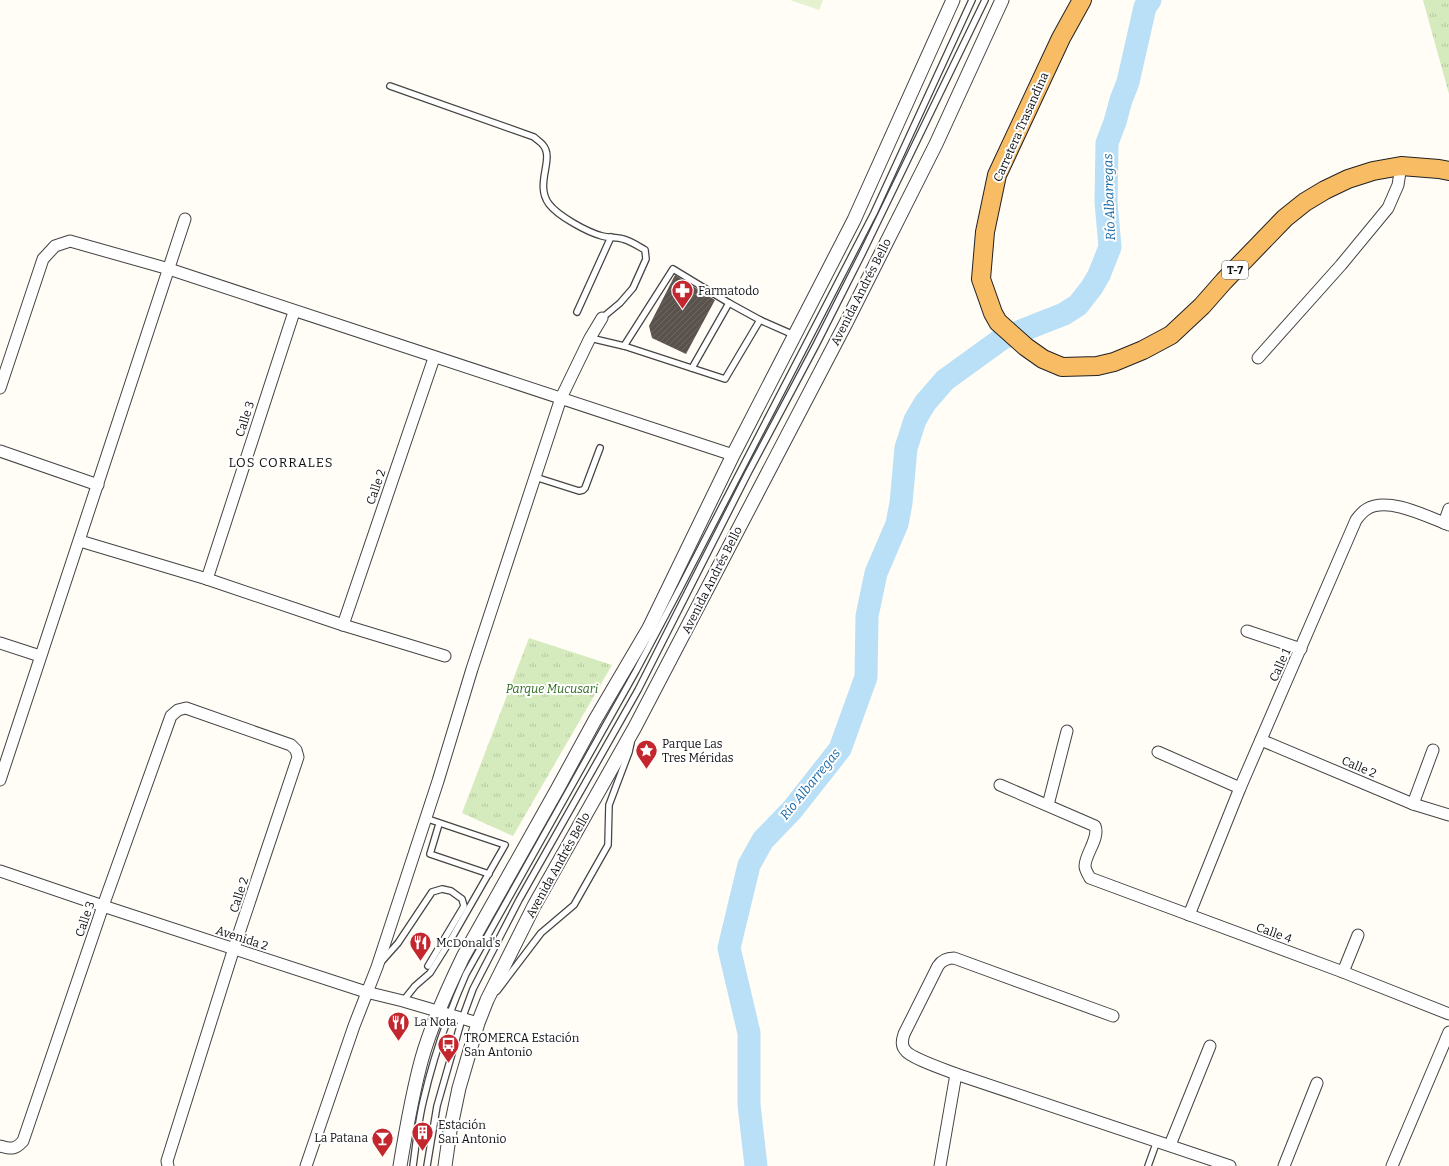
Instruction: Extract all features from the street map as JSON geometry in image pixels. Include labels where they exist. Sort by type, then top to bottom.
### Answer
[{"type":"highway","name":"Carretera Trasandina","points":[[1082,0],[1061,38],[997,175],[985,232],[981,279],[987,298],[998,322],[1026,347],[1043,359],[1062,367],[1097,366],[1114,362],[1144,350],[1171,335],[1187,321],[1285,218],[1305,202],[1348,179],[1373,171],[1401,166],[1449,171]]},
{"type":"street","points":[[400,1166],[408,1117],[421,1059],[443,1014],[463,957],[595,720],[649,628],[733,455],[854,220],[953,0]]},
{"type":"street","name":"Avenida Andrés Bello","points":[[445,1166],[450,1131],[459,1088],[478,1023],[487,1000],[534,906],[635,727],[846,324],[936,144],[1002,0]]},
{"type":"street","points":[[1258,358],[1341,265],[1388,208],[1398,185],[1401,166]]},
{"type":"street","points":[[0,780],[185,219]]},
{"type":"street","points":[[0,388],[43,259],[55,246],[70,241],[169,270],[733,455]]},
{"type":"street","name":"Calle 3","points":[[207,579],[294,312]]},
{"type":"street","points":[[306,1166],[366,992],[377,967],[561,398],[590,338],[602,318]]},
{"type":"street","name":"Calle 2","points":[[343,625],[434,358]]},
{"type":"street","points":[[0,451],[98,485]]},
{"type":"street","name":"Calle 1","points":[[1189,915],[1240,788],[1356,520],[1368,509],[1382,504],[1398,506],[1446,524]]},
{"type":"street","points":[[1446,524],[1449,509]]},
{"type":"street","points":[[80,541],[207,579],[343,625],[445,656]]},
{"type":"street","points":[[1247,631],[1301,649]]},
{"type":"street","points":[[0,643],[40,656]]},
{"type":"street","name":"Calle 3","points":[[0,1146],[11,1149],[18,1146],[23,1141],[103,906],[172,716],[178,710],[186,708]]},
{"type":"street","name":"Calle 2","points":[[167,1164],[234,948],[298,757],[296,750],[291,745],[186,708]]},
{"type":"street","points":[[1000,785],[1048,805],[1067,731]]},
{"type":"street","name":"Calle 2","points":[[1261,740],[1413,804],[1449,815]]},
{"type":"street","points":[[1413,804],[1433,750]]},
{"type":"street","points":[[1158,752],[1240,788]]},
{"type":"street","name":"Calle 4","points":[[1048,805],[1095,826],[1096,833],[1085,866],[1086,872],[1090,878],[1343,972],[1449,1014]]},
{"type":"street","name":"Avenida 2","points":[[0,871],[366,992],[478,1023]]},
{"type":"street","points":[[1343,972],[1358,935]]},
{"type":"street","points":[[1114,1016],[954,958],[945,959],[940,962],[904,1034],[902,1044],[904,1049],[912,1055],[956,1074],[1157,1141],[1211,1163],[1230,1166]]},
{"type":"street","points":[[1392,1166],[1449,1032]]},
{"type":"street","points":[[1170,1146],[1210,1046]]},
{"type":"street","points":[[940,1166],[956,1074]]},
{"type":"street","points":[[1284,1166],[1318,1083]]},
{"type":"lane","points":[[413,1166],[423,1103],[436,1054],[443,1014],[636,671],[680,588],[874,214],[972,0]]},
{"type":"lane","points":[[427,1166],[438,1106],[451,1054],[473,989],[519,900],[638,690],[748,473],[816,345],[862,254],[984,0]]},
{"type":"lane","points":[[390,86],[534,137],[544,146],[548,155],[543,184],[544,195],[550,205],[582,227],[602,236],[623,238],[645,250],[646,259],[633,288],[620,303],[602,318]]},
{"type":"lane","points":[[577,312],[610,237]]},
{"type":"lane","points":[[624,346],[673,269],[760,320],[795,335]]},
{"type":"lane","points":[[692,368],[729,303]]},
{"type":"lane","points":[[590,338],[624,346],[725,379],[760,320]]},
{"type":"lane","points":[[535,477],[579,491],[583,490],[586,488],[600,448]]},
{"type":"lane","points":[[487,1000],[499,989],[541,932],[574,905],[608,845],[609,805],[629,752],[635,727]]},
{"type":"lane","points":[[403,1001],[415,986],[430,973],[505,845],[439,824],[425,818]]},
{"type":"lane","points":[[439,824],[430,854],[488,874]]},
{"type":"lane","points":[[377,967],[398,943],[432,892],[446,890],[458,895],[463,901],[464,906],[428,966]]},
{"type":"lane","points":[[1148,1166],[1157,1141]]},
{"type":"green space","points":[[790,0],[823,0],[819,10]]},
{"type":"green space","points":[[1423,0],[1449,0],[1449,94]]},
{"type":"green space","name":"Parque Mucusari","points":[[529,638],[612,665],[513,836],[462,813]]},
{"type":"building","name":"Farmatodo","points":[[675,275],[715,300],[686,354],[652,338],[649,326]]},
{"type":"waterway","name":"Río Albarregas","points":[[756,1166],[749,1105],[749,1033],[729,948],[749,865],[763,840],[792,810],[840,749],[866,677],[867,616],[876,573],[897,524],[901,503],[906,448],[915,420],[925,403],[945,380],[1003,338],[1064,314],[1078,305],[1099,275],[1110,247],[1106,202],[1107,143],[1128,82],[1145,7],[1150,0]]},
{"type":"place","name":"Farmatodo","points":[[683,310]]},
{"type":"place","name":"Parque Las Tres Méridas","points":[[646,770]]},
{"type":"place","name":"McDonald's","points":[[421,962]]},
{"type":"place","name":"La Nota","points":[[399,1042]]},
{"type":"place","name":"TROMERCA Estación San Antonio","points":[[448,1064]]},
{"type":"place","name":"Estación San Antonio","points":[[423,1152]]},
{"type":"place","name":"La Patana","points":[[383,1158]]},
{"type":"district","name":"LOS CORRALES","points":[[281,462]]}]
